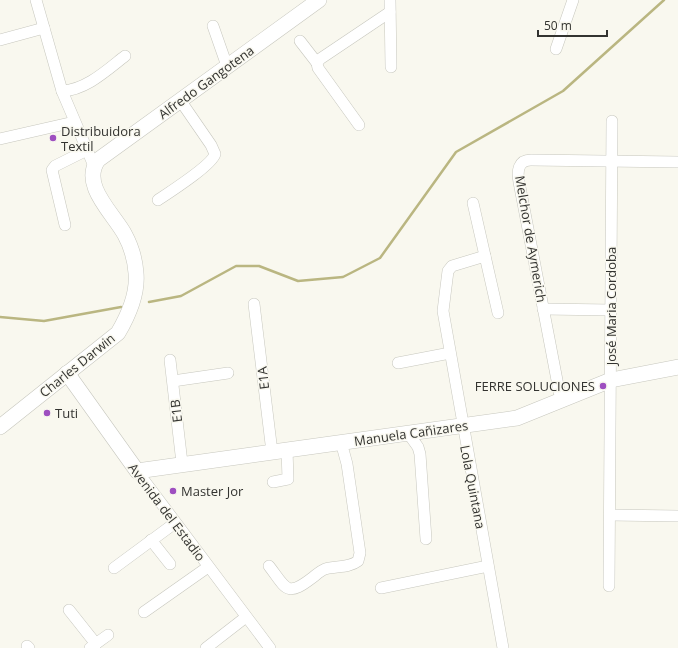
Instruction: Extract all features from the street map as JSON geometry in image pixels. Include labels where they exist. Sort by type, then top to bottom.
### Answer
[{"type":"street","name":"Charles Darwin","points":[[0,427],[118,333],[127,318],[135,288],[136,275],[131,249],[125,235],[93,183],[92,172],[94,166],[62,91],[36,0]]},
{"type":"street","name":"Alfredo Gangotena","points":[[94,166],[105,154],[319,0]]},
{"type":"street","points":[[390,0],[391,67]]},
{"type":"street","points":[[556,49],[573,0]]},
{"type":"street","points":[[317,63],[320,59],[390,12]]},
{"type":"street","points":[[213,26],[227,66]]},
{"type":"street","points":[[0,40],[44,28]]},
{"type":"street","points":[[300,41],[359,124]]},
{"type":"street","points":[[62,91],[85,85],[125,56]]},
{"type":"street","points":[[158,200],[202,169],[214,158],[215,154],[211,145],[180,100]]},
{"type":"street","name":"José Maria Cordoba","points":[[609,586],[612,121]]},
{"type":"street","points":[[0,139],[74,122]]},
{"type":"street","points":[[65,225],[52,170],[55,166],[87,150]]},
{"type":"street","name":"Melchor de Aymerich","points":[[561,401],[519,182],[519,166],[526,160],[678,162]]},
{"type":"street","points":[[472,204],[498,313]]},
{"type":"street","name":"Lola Quintana","points":[[484,256],[452,266],[448,272],[443,311],[462,426],[503,648]]},
{"type":"street","name":"E1A","points":[[254,304],[272,452]]},
{"type":"street","points":[[543,309],[611,310]]},
{"type":"street","points":[[398,363],[450,353]]},
{"type":"street","name":"E1B","points":[[170,360],[182,463]]},
{"type":"street","name":"Manuela Cañizares","points":[[136,471],[182,463],[518,418],[610,380],[678,366]]},
{"type":"street","name":"Avenida del Estadio","points":[[67,373],[136,471],[270,648]]},
{"type":"street","points":[[173,381],[228,373]]},
{"type":"street","points":[[408,433],[418,447],[420,454],[426,539]]},
{"type":"street","points":[[268,566],[284,586],[289,589],[296,589],[323,570],[348,565],[358,561],[360,553],[347,464],[341,442]]},
{"type":"street","points":[[273,482],[288,479],[287,450]]},
{"type":"street","points":[[610,515],[678,516]]},
{"type":"street","points":[[114,568],[175,523]]},
{"type":"street","points":[[151,540],[170,564]]},
{"type":"street","points":[[381,588],[488,566]]},
{"type":"street","points":[[144,612],[208,567]]},
{"type":"street","points":[[69,610],[93,646],[108,635]]},
{"type":"street","points":[[206,648],[246,617]]},
{"type":"waterway","points":[[149,302],[181,296],[236,266],[259,266],[298,281],[343,277],[380,258],[456,152],[563,91],[664,0]]},
{"type":"waterway","points":[[0,317],[44,321],[121,307]]},
{"type":"place","name":"Distribuidora Textil","points":[[53,138]]},
{"type":"place","name":"FERRE SOLUCIONES","points":[[603,386]]},
{"type":"place","name":"Tuti","points":[[47,413]]},
{"type":"place","name":"Master Jor","points":[[173,491]]}]
